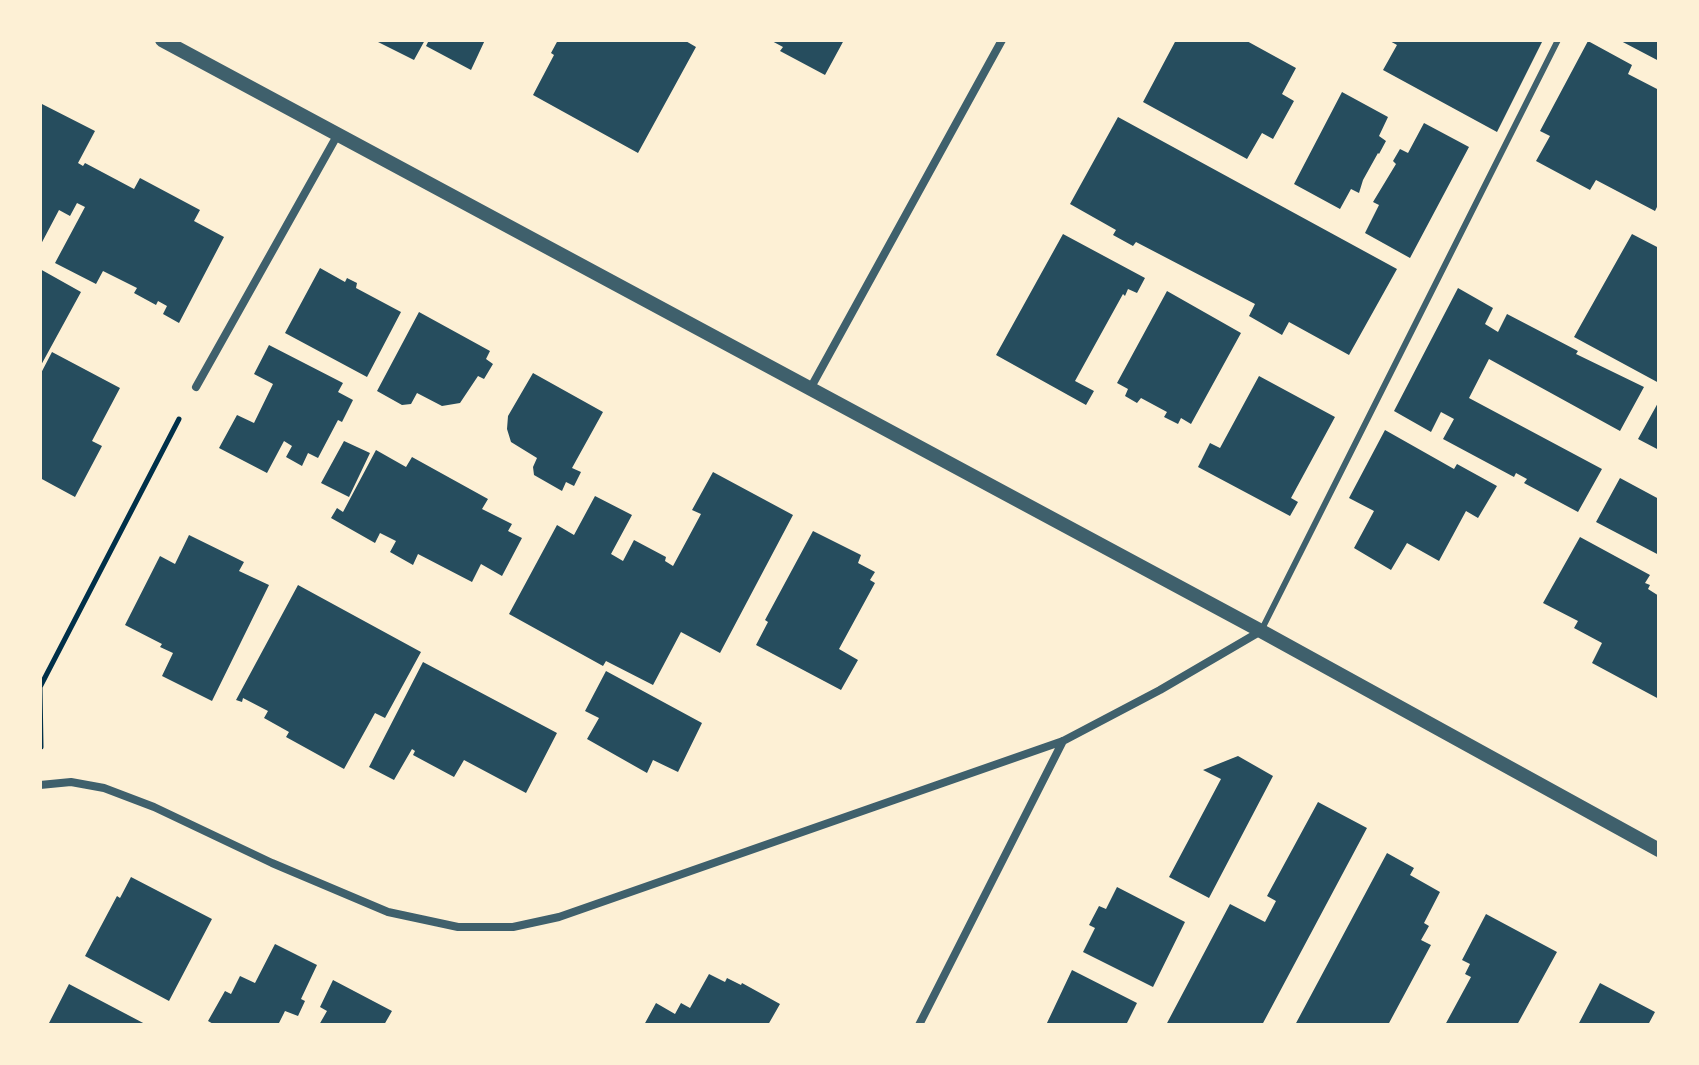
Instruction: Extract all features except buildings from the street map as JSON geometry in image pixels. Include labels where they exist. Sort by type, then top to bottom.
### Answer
[{"type":"street","points":[[162,40],[1261,631],[1659,850]]},
{"type":"street","points":[[810,389],[1002,40]]},
{"type":"street","points":[[196,387],[339,134]]},
{"type":"street","points":[[40,784],[71,782],[104,788],[388,912],[458,927],[513,927],[559,917],[1063,741],[1160,690],[1261,631]]},
{"type":"street","points":[[919,1025],[1063,741]]},
{"type":"lane","points":[[1261,631],[1558,40]]},
{"type":"path","points":[[40,784],[40,687],[196,387]]}]
